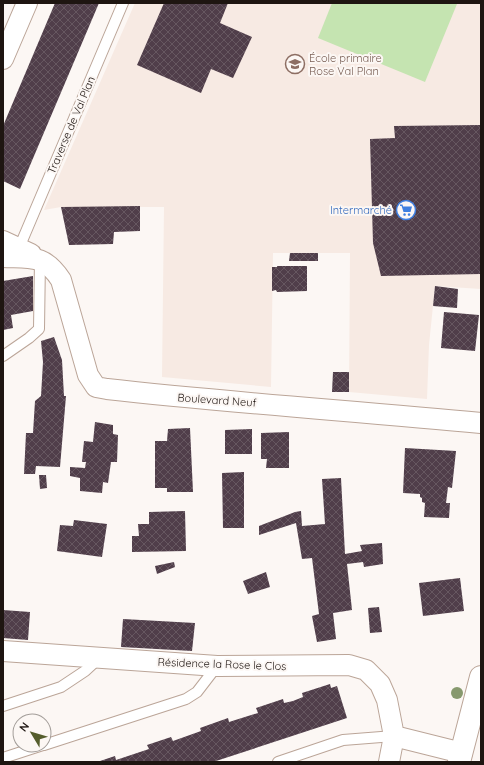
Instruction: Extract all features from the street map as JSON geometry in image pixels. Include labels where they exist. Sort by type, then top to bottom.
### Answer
[{"type":"main road","points":[[460,757],[481,677]]},
{"type":"street","points":[[3,59],[27,3]]},
{"type":"street","points":[[8,249],[40,259]]},
{"type":"street","name":"Boulevard Neuf","points":[[40,259],[54,268],[61,280],[88,375],[96,387],[107,390],[186,398],[238,401],[481,423]]},
{"type":"street","name":"Résidence la Rose le Clos","points":[[3,651],[217,666],[350,665],[366,670],[380,684],[387,700],[394,736],[389,762]]},
{"type":"street","points":[[394,736],[460,757]]},
{"type":"lane","name":"Traverse de Val Plan","points":[[8,249],[123,3]]},
{"type":"lane","points":[[3,356],[39,330],[40,259]]},
{"type":"lane","points":[[3,706],[61,687],[85,671],[99,658]]},
{"type":"lane","points":[[52,742],[186,698],[197,692],[217,666]]},
{"type":"lane","points":[[278,762],[343,740],[394,736]]},
{"type":"lane","points":[[3,758],[19,753]]},
{"type":"shaded area","points":[[135,3],[481,3],[481,289],[435,286],[429,345],[427,399],[349,392],[350,253],[273,253],[271,387],[162,377],[164,207],[61,207],[44,210]]},
{"type":"green space","points":[[332,3],[457,4],[425,82],[318,38]]},
{"type":"building","points":[[55,3],[99,3],[20,189],[3,181],[3,126]]},
{"type":"building","points":[[164,3],[228,3],[220,23],[252,37],[233,78],[211,69],[201,93],[137,65]]},
{"type":"building","points":[[481,125],[481,274],[381,276],[373,243],[370,139],[395,138],[394,126]]},
{"type":"building","points":[[140,206],[140,231],[114,232],[113,244],[69,245],[61,207]]},
{"type":"building","points":[[290,253],[318,253],[318,261],[289,261]]},
{"type":"building","points":[[307,266],[307,291],[272,291],[272,267]]},
{"type":"building","points":[[33,276],[33,311],[11,315],[13,328],[3,330],[3,281]]},
{"type":"building","points":[[435,286],[458,289],[457,308],[433,306]]},
{"type":"building","points":[[444,312],[479,315],[475,351],[441,348]]},
{"type":"building","points":[[54,337],[62,360],[64,396],[66,396],[60,467],[36,466],[35,474],[24,474],[26,433],[33,433],[35,401],[41,396],[43,362],[41,341]]},
{"type":"building","points":[[333,372],[349,372],[349,392],[332,392]]},
{"type":"building","points":[[95,422],[113,425],[113,434],[118,435],[117,462],[111,462],[108,483],[103,482],[102,493],[80,491],[80,478],[70,476],[70,467],[85,468],[86,462],[82,462],[84,441],[93,442]]},
{"type":"building","points":[[190,428],[193,492],[167,492],[167,488],[155,488],[155,441],[167,441],[168,429]]},
{"type":"building","points":[[252,429],[252,454],[225,454],[225,430]]},
{"type":"building","points":[[289,432],[289,468],[266,468],[267,459],[261,459],[261,433]]},
{"type":"building","points":[[405,448],[456,451],[452,488],[448,487],[446,503],[450,503],[449,518],[424,517],[425,503],[422,502],[420,494],[403,493]]},
{"type":"building","points":[[244,472],[244,528],[223,528],[222,473]]},
{"type":"building","points":[[39,475],[46,475],[47,488],[40,489]]},
{"type":"building","points":[[341,478],[345,554],[362,551],[360,545],[382,543],[383,564],[364,567],[363,562],[347,564],[352,610],[333,613],[336,639],[317,642],[312,616],[319,614],[312,558],[302,559],[296,523],[259,535],[259,526],[301,511],[302,526],[325,524],[322,479]]},
{"type":"building","points":[[185,511],[186,551],[132,552],[132,536],[139,536],[138,524],[149,524],[149,512]]},
{"type":"building","points":[[74,520],[107,524],[102,557],[57,551],[60,525],[73,526]]},
{"type":"building","points":[[174,562],[175,567],[157,574],[155,566]]},
{"type":"building","points":[[266,572],[270,587],[248,594],[243,581]]},
{"type":"building","points":[[460,578],[464,611],[423,616],[419,583]]},
{"type":"building","points":[[379,607],[382,632],[370,633],[368,608]]},
{"type":"building","points":[[3,610],[30,612],[28,640],[3,638]]},
{"type":"building","points":[[123,619],[195,623],[192,651],[121,647]]},
{"type":"building","points":[[330,684],[331,688],[337,686],[347,718],[213,762],[97,762],[115,756],[116,760],[149,749],[147,745],[171,737],[173,741],[201,731],[200,728],[228,718],[229,722],[258,713],[256,708],[283,699],[284,703],[293,701],[303,697],[302,693]]},
{"type":"place","name":"École primaire Rose Val Plan","points":[[295,64]]},
{"type":"place","name":"Intermarché","points":[[406,210]]}]
